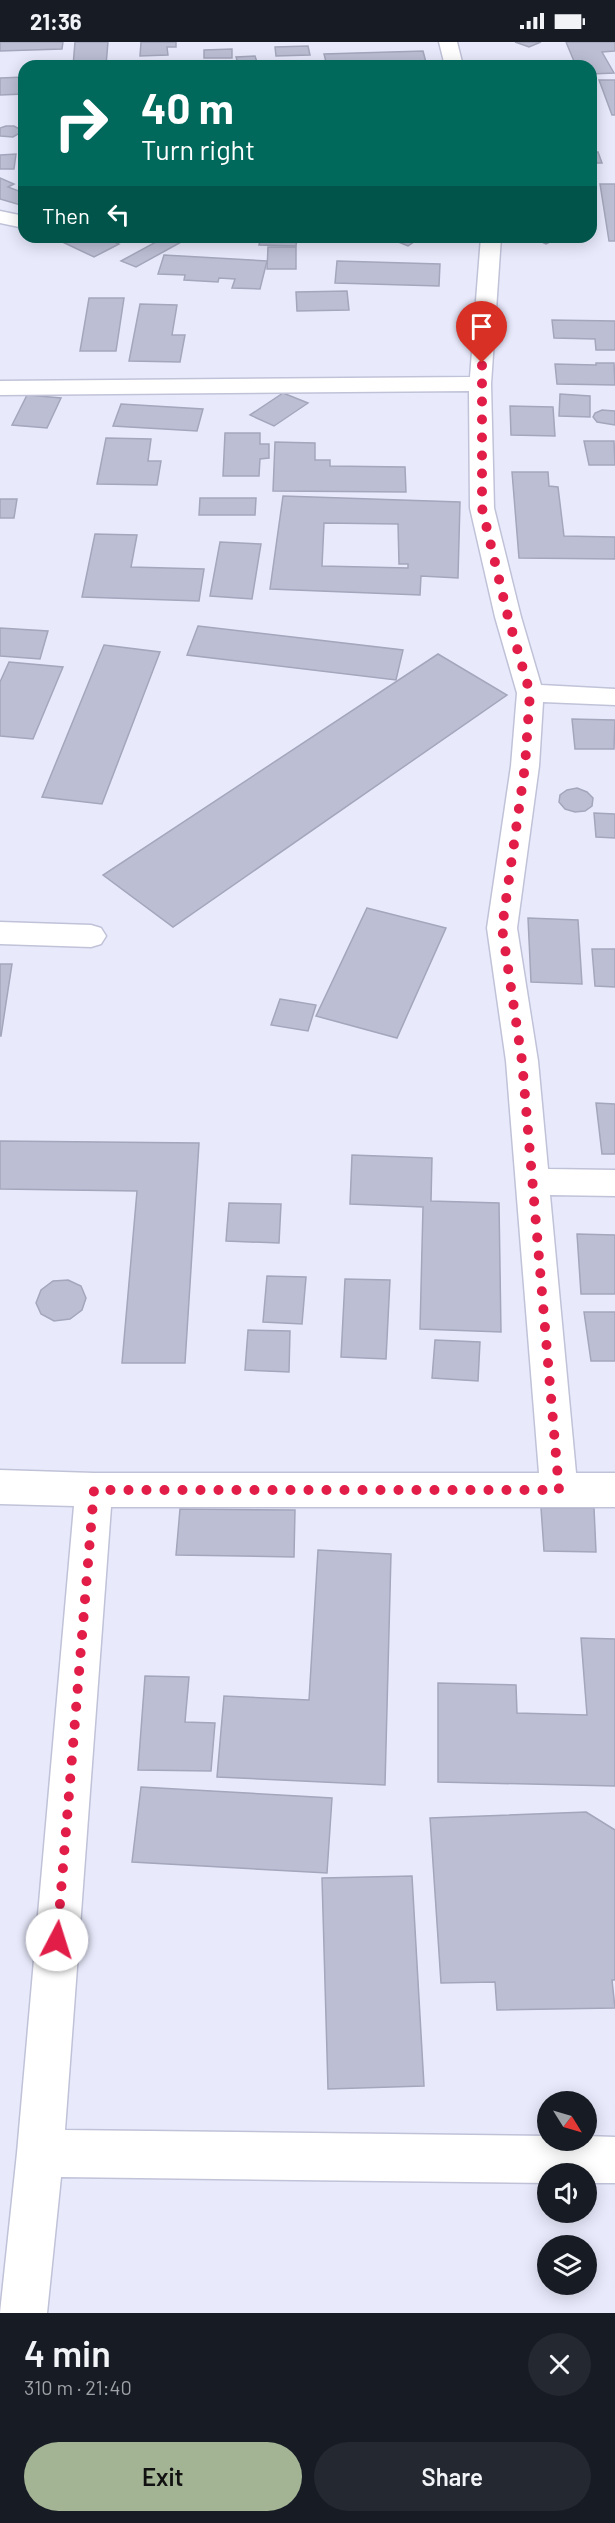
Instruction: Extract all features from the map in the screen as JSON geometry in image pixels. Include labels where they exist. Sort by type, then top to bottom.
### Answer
[{"type":"street","points":[[448,42],[452,60]]},
{"type":"street","points":[[0,217],[18,221]]},
{"type":"street","points":[[491,243],[480,384],[482,508],[508,617],[530,693],[525,766],[502,928],[522,1061],[559,1490]]},
{"type":"street","points":[[0,388],[480,384]]},
{"type":"street","points":[[530,693],[615,697]]},
{"type":"street","points":[[0,933],[90,936]]},
{"type":"street","points":[[532,1182],[615,1183]]},
{"type":"street","points":[[0,1487],[94,1490],[615,1490]]},
{"type":"street","points":[[23,2313],[40,2153],[94,1490]]},
{"type":"street","points":[[40,2153],[615,2160]]},
{"type":"building","points":[[0,42],[63,42],[62,49],[0,51]]},
{"type":"building","points":[[75,42],[108,42],[106,60],[74,60]]},
{"type":"building","points":[[141,42],[176,42],[176,47],[167,47],[168,55],[140,56]]},
{"type":"building","points":[[515,42],[541,42],[529,47]]},
{"type":"building","points":[[566,42],[615,42],[615,51],[602,52],[614,73],[597,74],[597,60],[574,60]]},
{"type":"building","points":[[308,46],[310,55],[276,56],[275,47]]},
{"type":"building","points":[[232,49],[232,58],[204,58],[204,50]]},
{"type":"building","points":[[423,51],[425,60],[326,60],[324,54]]},
{"type":"building","points":[[255,56],[256,60],[237,60],[236,57]]},
{"type":"building","points":[[18,77],[18,94],[0,95],[0,78]]},
{"type":"building","points":[[599,80],[615,80],[615,115],[612,115]]},
{"type":"building","points":[[14,126],[18,128],[18,134],[13,137],[0,136],[0,128]]},
{"type":"building","points":[[597,152],[598,152],[602,163],[597,163]]},
{"type":"building","points":[[16,154],[14,169],[0,169],[0,155]]},
{"type":"building","points":[[0,178],[14,184],[8,187],[18,191],[18,204],[0,199]]},
{"type":"building","points":[[600,184],[615,184],[615,241],[609,241]]},
{"type":"building","points":[[65,243],[119,244],[94,257]]},
{"type":"building","points":[[154,243],[179,243],[136,267],[121,261]]},
{"type":"building","points":[[260,243],[296,243],[296,246],[259,245]]},
{"type":"building","points":[[268,247],[296,247],[296,269],[267,269]]},
{"type":"building","points":[[164,255],[267,261],[260,289],[232,288],[235,279],[219,278],[218,282],[184,280],[185,275],[158,274]]},
{"type":"building","points":[[337,261],[440,264],[439,286],[335,283]]},
{"type":"building","points":[[347,291],[349,310],[297,311],[296,292]]},
{"type":"building","points":[[89,298],[124,298],[116,351],[80,351]]},
{"type":"building","points":[[140,304],[177,305],[172,335],[185,335],[180,362],[129,361]]},
{"type":"building","points":[[552,320],[615,321],[615,350],[596,350],[595,339],[554,338]]},
{"type":"building","points":[[596,363],[614,363],[615,385],[557,384],[555,364],[596,365]]},
{"type":"building","points":[[283,393],[308,403],[274,426],[250,415]]},
{"type":"building","points":[[560,394],[590,396],[590,417],[559,416]]},
{"type":"building","points":[[27,395],[61,398],[47,428],[12,425]]},
{"type":"building","points":[[121,404],[203,409],[197,431],[113,426]]},
{"type":"building","points":[[510,406],[553,407],[555,436],[511,435]]},
{"type":"building","points":[[602,410],[615,411],[615,425],[597,422],[593,417],[595,413]]},
{"type":"building","points":[[225,433],[260,433],[260,444],[269,444],[269,458],[260,459],[259,476],[223,476]]},
{"type":"building","points":[[106,438],[151,439],[148,461],[161,461],[157,485],[97,484]]},
{"type":"building","points":[[584,441],[614,441],[615,465],[589,465]]},
{"type":"building","points":[[275,442],[315,443],[315,460],[330,460],[330,466],[405,467],[406,492],[273,491]]},
{"type":"building","points":[[512,472],[548,472],[549,486],[558,487],[564,536],[615,537],[615,559],[519,558]]},
{"type":"building","points":[[283,496],[460,502],[458,578],[421,576],[420,595],[270,589]],"holes":[[[324,523],[398,524],[399,564],[408,564],[408,568],[322,566]]]},
{"type":"building","points":[[200,498],[256,498],[255,515],[199,515]]},
{"type":"building","points":[[0,499],[17,499],[14,518],[0,518]]},
{"type":"building","points":[[95,534],[137,535],[131,567],[204,569],[199,601],[82,597]]},
{"type":"building","points":[[220,542],[261,544],[252,599],[210,596]]},
{"type":"building","points":[[198,626],[403,650],[396,680],[187,655]]},
{"type":"building","points":[[0,628],[48,631],[40,659],[0,656]]},
{"type":"building","points":[[104,645],[160,652],[102,804],[42,797]]},
{"type":"building","points":[[438,654],[507,695],[173,927],[103,875]]},
{"type":"building","points":[[9,662],[63,667],[33,739],[0,736],[0,682]]},
{"type":"building","points":[[572,719],[615,720],[614,749],[575,749]]},
{"type":"building","points":[[577,788],[587,792],[593,798],[592,806],[585,811],[575,812],[565,809],[559,802],[560,795],[567,790]]},
{"type":"building","points":[[594,813],[615,814],[615,838],[596,837]]},
{"type":"building","points":[[367,908],[446,928],[397,1038],[316,1016]]},
{"type":"building","points":[[528,918],[578,920],[582,984],[531,982]]},
{"type":"building","points":[[592,949],[615,949],[615,987],[595,986]]},
{"type":"building","points":[[0,964],[12,964],[1,1036],[0,1036]]},
{"type":"building","points":[[280,999],[316,1005],[308,1031],[271,1025]]},
{"type":"building","points":[[596,1103],[615,1104],[615,1154],[602,1154]]},
{"type":"building","points":[[0,1141],[199,1143],[185,1363],[122,1363],[137,1191],[0,1189]]},
{"type":"building","points":[[352,1155],[432,1158],[431,1201],[499,1203],[501,1332],[420,1329],[423,1207],[350,1204]]},
{"type":"building","points":[[229,1203],[281,1204],[279,1243],[226,1241]]},
{"type":"building","points":[[577,1234],[615,1235],[615,1294],[581,1294]]},
{"type":"building","points":[[267,1276],[306,1277],[302,1324],[263,1322]]},
{"type":"building","points":[[345,1279],[390,1280],[386,1359],[341,1357]]},
{"type":"building","points":[[68,1280],[81,1286],[86,1298],[82,1310],[70,1319],[54,1321],[41,1314],[36,1303],[41,1290],[53,1281]]},
{"type":"building","points":[[584,1312],[615,1312],[615,1361],[591,1361]]},
{"type":"building","points":[[248,1330],[290,1331],[289,1372],[245,1370]]},
{"type":"building","points":[[435,1340],[480,1342],[478,1381],[432,1378]]},
{"type":"building","points":[[541,1508],[594,1508],[596,1552],[544,1551]]},
{"type":"building","points":[[180,1509],[295,1510],[294,1557],[176,1555]]},
{"type":"building","points":[[318,1550],[391,1554],[385,1785],[217,1777],[224,1696],[309,1700]]},
{"type":"building","points":[[581,1638],[615,1639],[615,1786],[438,1782],[438,1683],[516,1685],[517,1713],[587,1715]]},
{"type":"building","points":[[145,1676],[189,1677],[185,1722],[215,1723],[211,1771],[138,1770]]},
{"type":"building","points":[[141,1787],[332,1798],[327,1873],[132,1862]]},
{"type":"building","points":[[586,1812],[615,1830],[615,1980],[612,1980],[615,2008],[497,2010],[495,1982],[441,1983],[430,1818]]},
{"type":"building","points":[[412,1876],[424,2086],[328,2089],[322,1878]]},
{"type":"route","points":[[57,1940],[94,1490],[559,1490],[522,1061],[502,928],[525,766],[530,693],[508,617],[482,508],[480,384],[482,363]]}]
